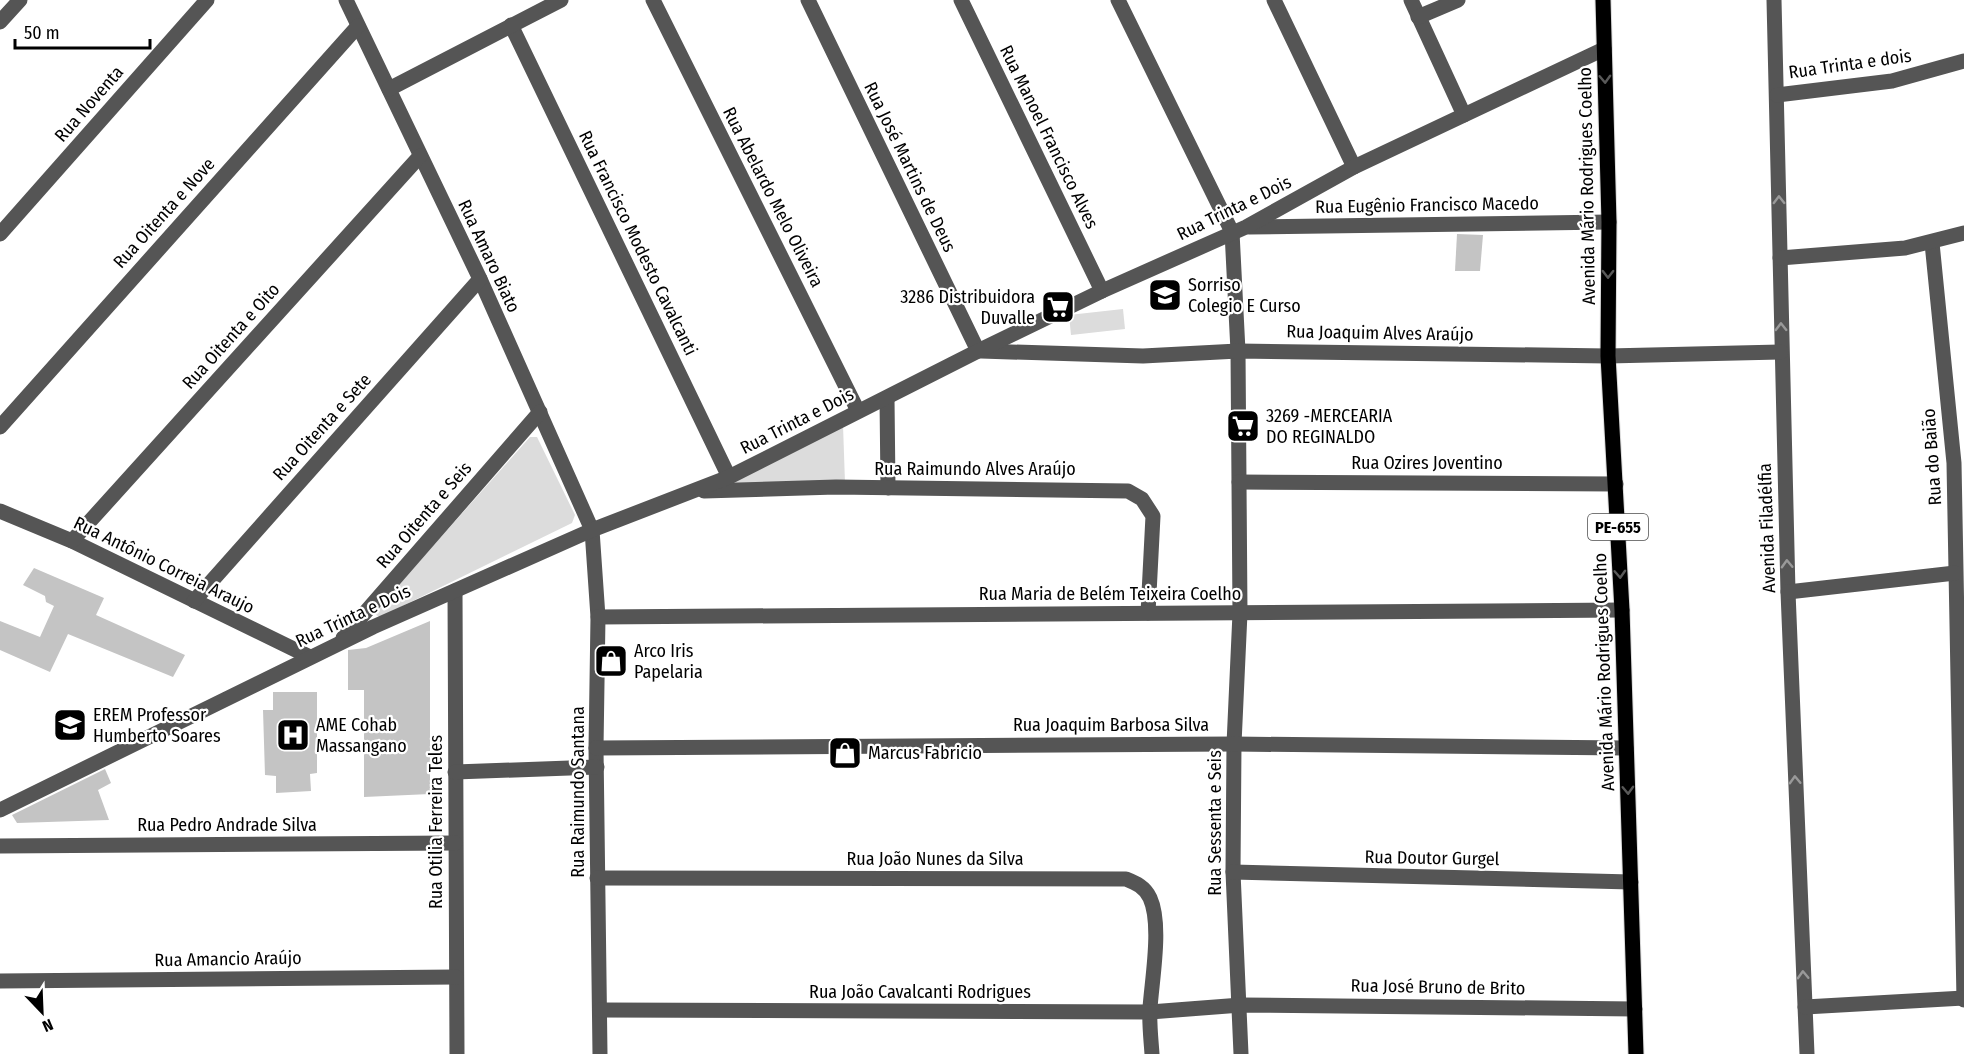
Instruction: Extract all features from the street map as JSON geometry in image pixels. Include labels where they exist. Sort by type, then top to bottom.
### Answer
[{"type":"main road","name":"Avenida Mário Rodrigues Coelho","points":[[1603,0],[1609,222],[1608,356],[1622,610],[1636,1054]]},
{"type":"street","points":[[0,22],[20,0]]},
{"type":"street","name":"Rua Noventa","points":[[0,234],[207,0]]},
{"type":"street","name":"Rua Amaro Biato","points":[[346,0],[480,279],[592,530]]},
{"type":"street","points":[[389,89],[561,0]]},
{"type":"street","name":"Rua Abelardo Melo Oliveira","points":[[653,0],[858,411]]},
{"type":"street","name":"Rua José Martins de Deus","points":[[808,0],[978,351]]},
{"type":"street","name":"Rua Manoel Francisco Alves","points":[[961,0],[1102,291]]},
{"type":"street","points":[[1118,0],[1239,230]]},
{"type":"street","points":[[1274,0],[1354,167]]},
{"type":"street","points":[[1411,0],[1464,114]]},
{"type":"street","points":[[1418,17],[1458,0]]},
{"type":"street","name":"Avenida Filadélfia","points":[[1774,0],[1788,592],[1807,1054]]},
{"type":"street","name":"Rua Francisco Modesto Cavalcanti","points":[[511,25],[729,477]]},
{"type":"street","name":"Rua Oitenta e Nove","points":[[0,427],[357,26]]},
{"type":"street","name":"Rua Trinta e Dois","points":[[0,810],[338,644],[592,530],[729,477],[978,351],[1102,291],[1239,230],[1354,167],[1604,49]]},
{"type":"street","name":"Rua Trinta e dois","points":[[1777,94],[1892,81],[1964,61]]},
{"type":"street","name":"Rua Oitenta e Oito","points":[[72,542],[420,156]]},
{"type":"street","name":"Rua Eugênio Francisco Macedo","points":[[1239,230],[1609,222]]},
{"type":"street","name":"Rua Sessenta e Seis","points":[[1239,230],[1240,613],[1234,744],[1233,872],[1241,1054]]},
{"type":"street","points":[[1780,258],[1905,248],[1932,243],[1964,233]]},
{"type":"street","name":"Rua do Baião","points":[[1932,243],[1959,458],[1955,573],[1960,666],[1964,999]]},
{"type":"street","name":"Rua Oitenta e Sete","points":[[194,601],[480,279]]},
{"type":"street","name":"Rua Joaquim Alves Araújo","points":[[978,351],[1143,356],[1239,351],[1608,356],[1781,352]]},
{"type":"street","points":[[887,398],[888,488]]},
{"type":"street","name":"Rua Oitenta e Seis","points":[[338,644],[540,412]]},
{"type":"street","name":"Rua Ozires Joventino","points":[[1239,482],[1616,484]]},
{"type":"street","name":"Rua Raimundo Alves Araújo","points":[[688,492],[888,488],[1116,490],[1137,494],[1149,506],[1153,516],[1148,613]]},
{"type":"street","name":"Rua Antônio Correia Araujo","points":[[0,511],[72,542],[310,657]]},
{"type":"street","name":"Rua Raimundo Santana","points":[[592,530],[597,618],[596,748],[600,1054]]},
{"type":"street","points":[[1788,592],[1955,573]]},
{"type":"street","name":"Rua Otilia Ferreira Teles","points":[[455,591],[457,1054]]},
{"type":"street","name":"Rua Maria de Belém Teixeira Coelho","points":[[597,618],[1622,610]]},
{"type":"street","name":"Rua Joaquim Barbosa Silva","points":[[596,748],[1234,744],[1626,748]]},
{"type":"street","points":[[455,772],[597,767]]},
{"type":"street","name":"Rua Pedro Andrade Silva","points":[[0,846],[455,843]]},
{"type":"street","name":"Rua Doutor Gurgel","points":[[1233,872],[1631,882]]},
{"type":"street","name":"Rua João Nunes da Silva","points":[[597,878],[1125,879],[1139,884],[1149,895],[1153,906],[1155,926],[1150,1012],[1152,1054]]},
{"type":"street","name":"Rua Amancio Araújo","points":[[0,981],[456,976]]},
{"type":"street","points":[[1804,1007],[1964,999]]},
{"type":"street","name":"Rua José Bruno de Brito","points":[[1240,1005],[1635,1009]]},
{"type":"street","name":"Rua João Cavalcanti Rodrigues","points":[[600,1010],[1150,1012],[1240,1005]]},
{"type":"shaded area","points":[[1123,309],[1125,329],[1071,335],[1069,315]]},
{"type":"shaded area","points":[[843,425],[845,483],[728,485]]},
{"type":"shaded area","points":[[530,437],[537,437],[575,515],[572,523],[380,617],[376,615],[376,610]]},
{"type":"building","points":[[1457,234],[1483,235],[1480,271],[1455,271]]},
{"type":"building","points":[[34,568],[104,598],[96,615],[185,655],[173,677],[68,634],[50,672],[0,650],[0,621],[40,637],[54,606],[46,602],[45,596],[23,585]]},
{"type":"building","points":[[430,621],[430,794],[364,797],[364,690],[348,690],[348,650],[366,648]]},
{"type":"building","points":[[273,692],[317,692],[317,773],[310,774],[311,791],[276,793],[276,776],[265,775],[263,710],[273,710]]},
{"type":"building","points":[[105,769],[111,783],[98,790],[109,820],[17,823],[12,815]]},
{"type":"place","name":"Sorriso Colegio E Curso","points":[[1165,295]]},
{"type":"place","name":"3286 Distribuidora Duvalle","points":[[1058,307]]},
{"type":"place","name":"3269 -MERCEARIA DO REGINALDO","points":[[1243,426]]},
{"type":"place","name":"Arco Iris Papelaria","points":[[611,661]]},
{"type":"place","name":"EREM Professor Humberto Soares","points":[[70,725]]},
{"type":"place","name":"AME Cohab Massangano","points":[[293,735]]},
{"type":"place","name":"Marcus Fabricio","points":[[845,753]]}]
